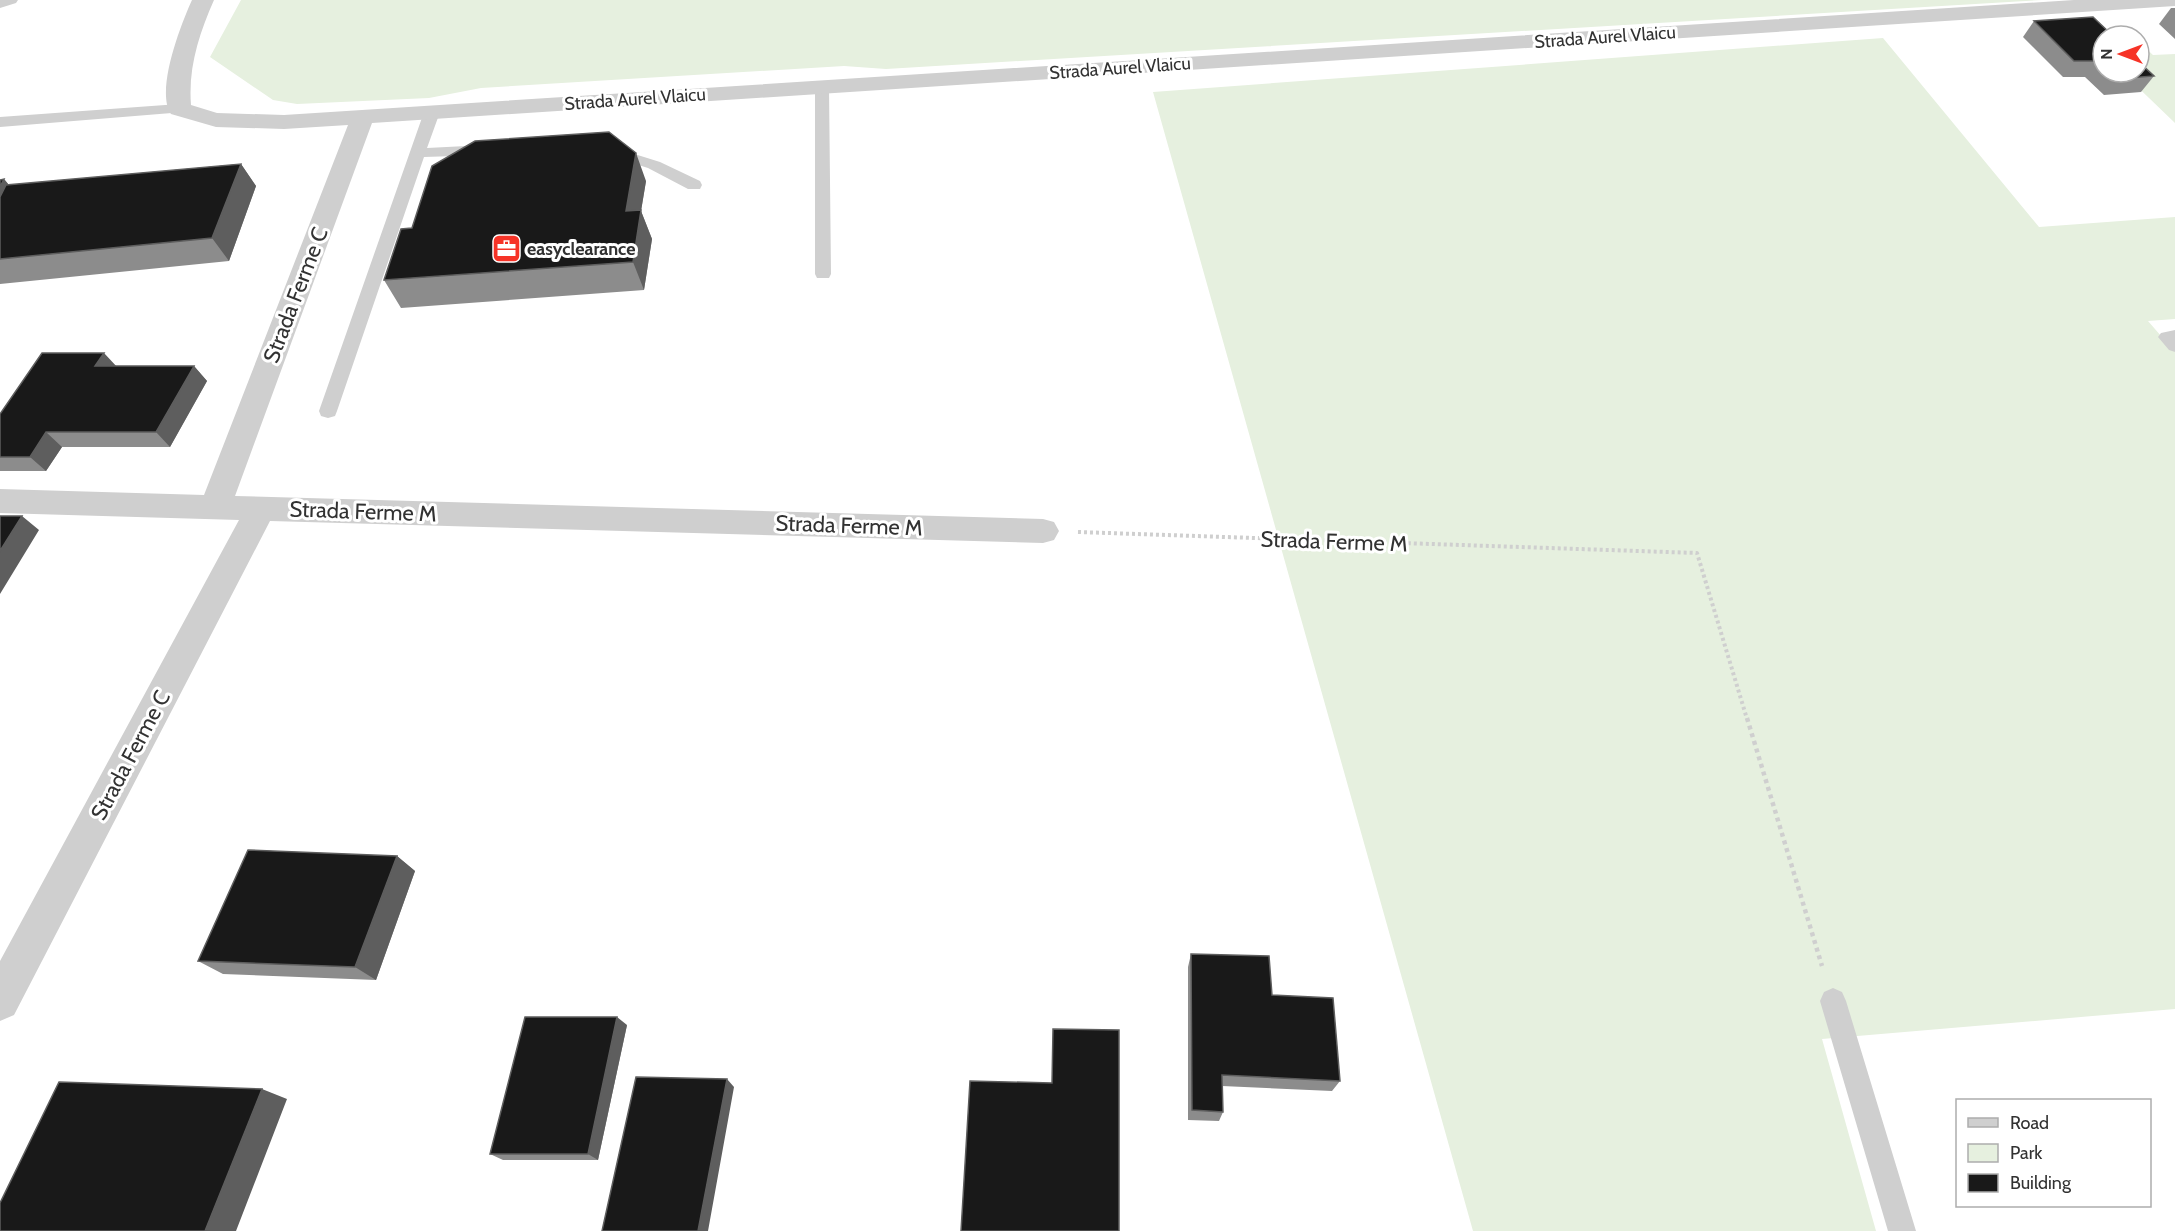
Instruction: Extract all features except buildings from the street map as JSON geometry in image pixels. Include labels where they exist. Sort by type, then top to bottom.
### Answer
[{"type":"street","points":[[178,109],[177,85],[190,27],[203,0]]},
{"type":"street","name":"Strada Aurel Vlaicu","points":[[178,109],[216,120],[284,122],[2175,0]]},
{"type":"street","name":"Strada Ferme C","points":[[215,507],[363,117]]},
{"type":"street","name":"Strada Ferme M","points":[[0,501],[1043,531]]},
{"type":"street","name":"Strada Ferme C","points":[[0,1001],[261,508]]},
{"type":"lane","points":[[0,4],[11,0]]},
{"type":"lane","points":[[822,87],[823,274]]},
{"type":"lane","points":[[0,122],[178,109]]},
{"type":"lane","points":[[328,411],[432,112]]},
{"type":"lane","points":[[418,153],[496,149]]},
{"type":"lane","points":[[601,150],[654,165],[694,185]]},
{"type":"lane","points":[[2175,336],[2168,337],[2175,346]]},
{"type":"lane","points":[[1833,1001],[1902,1231]]},
{"type":"path","name":"Strada Ferme M","points":[[1043,531],[1697,553],[1833,1001]]},
{"type":"green space","points":[[241,0],[2042,0],[886,69],[844,66],[481,88],[429,98],[297,104],[273,100],[210,57]]},
{"type":"green space","points":[[1883,38],[2039,227],[2175,217],[2175,319],[2148,321],[2175,352],[2175,1009],[1822,1039],[1876,1231],[1473,1231],[1153,92]]},
{"type":"green space","points":[[2151,53],[2175,54],[2175,123],[2134,84],[2151,84]]},
{"type":"place","name":"easyclearance","points":[[506,249]]}]
